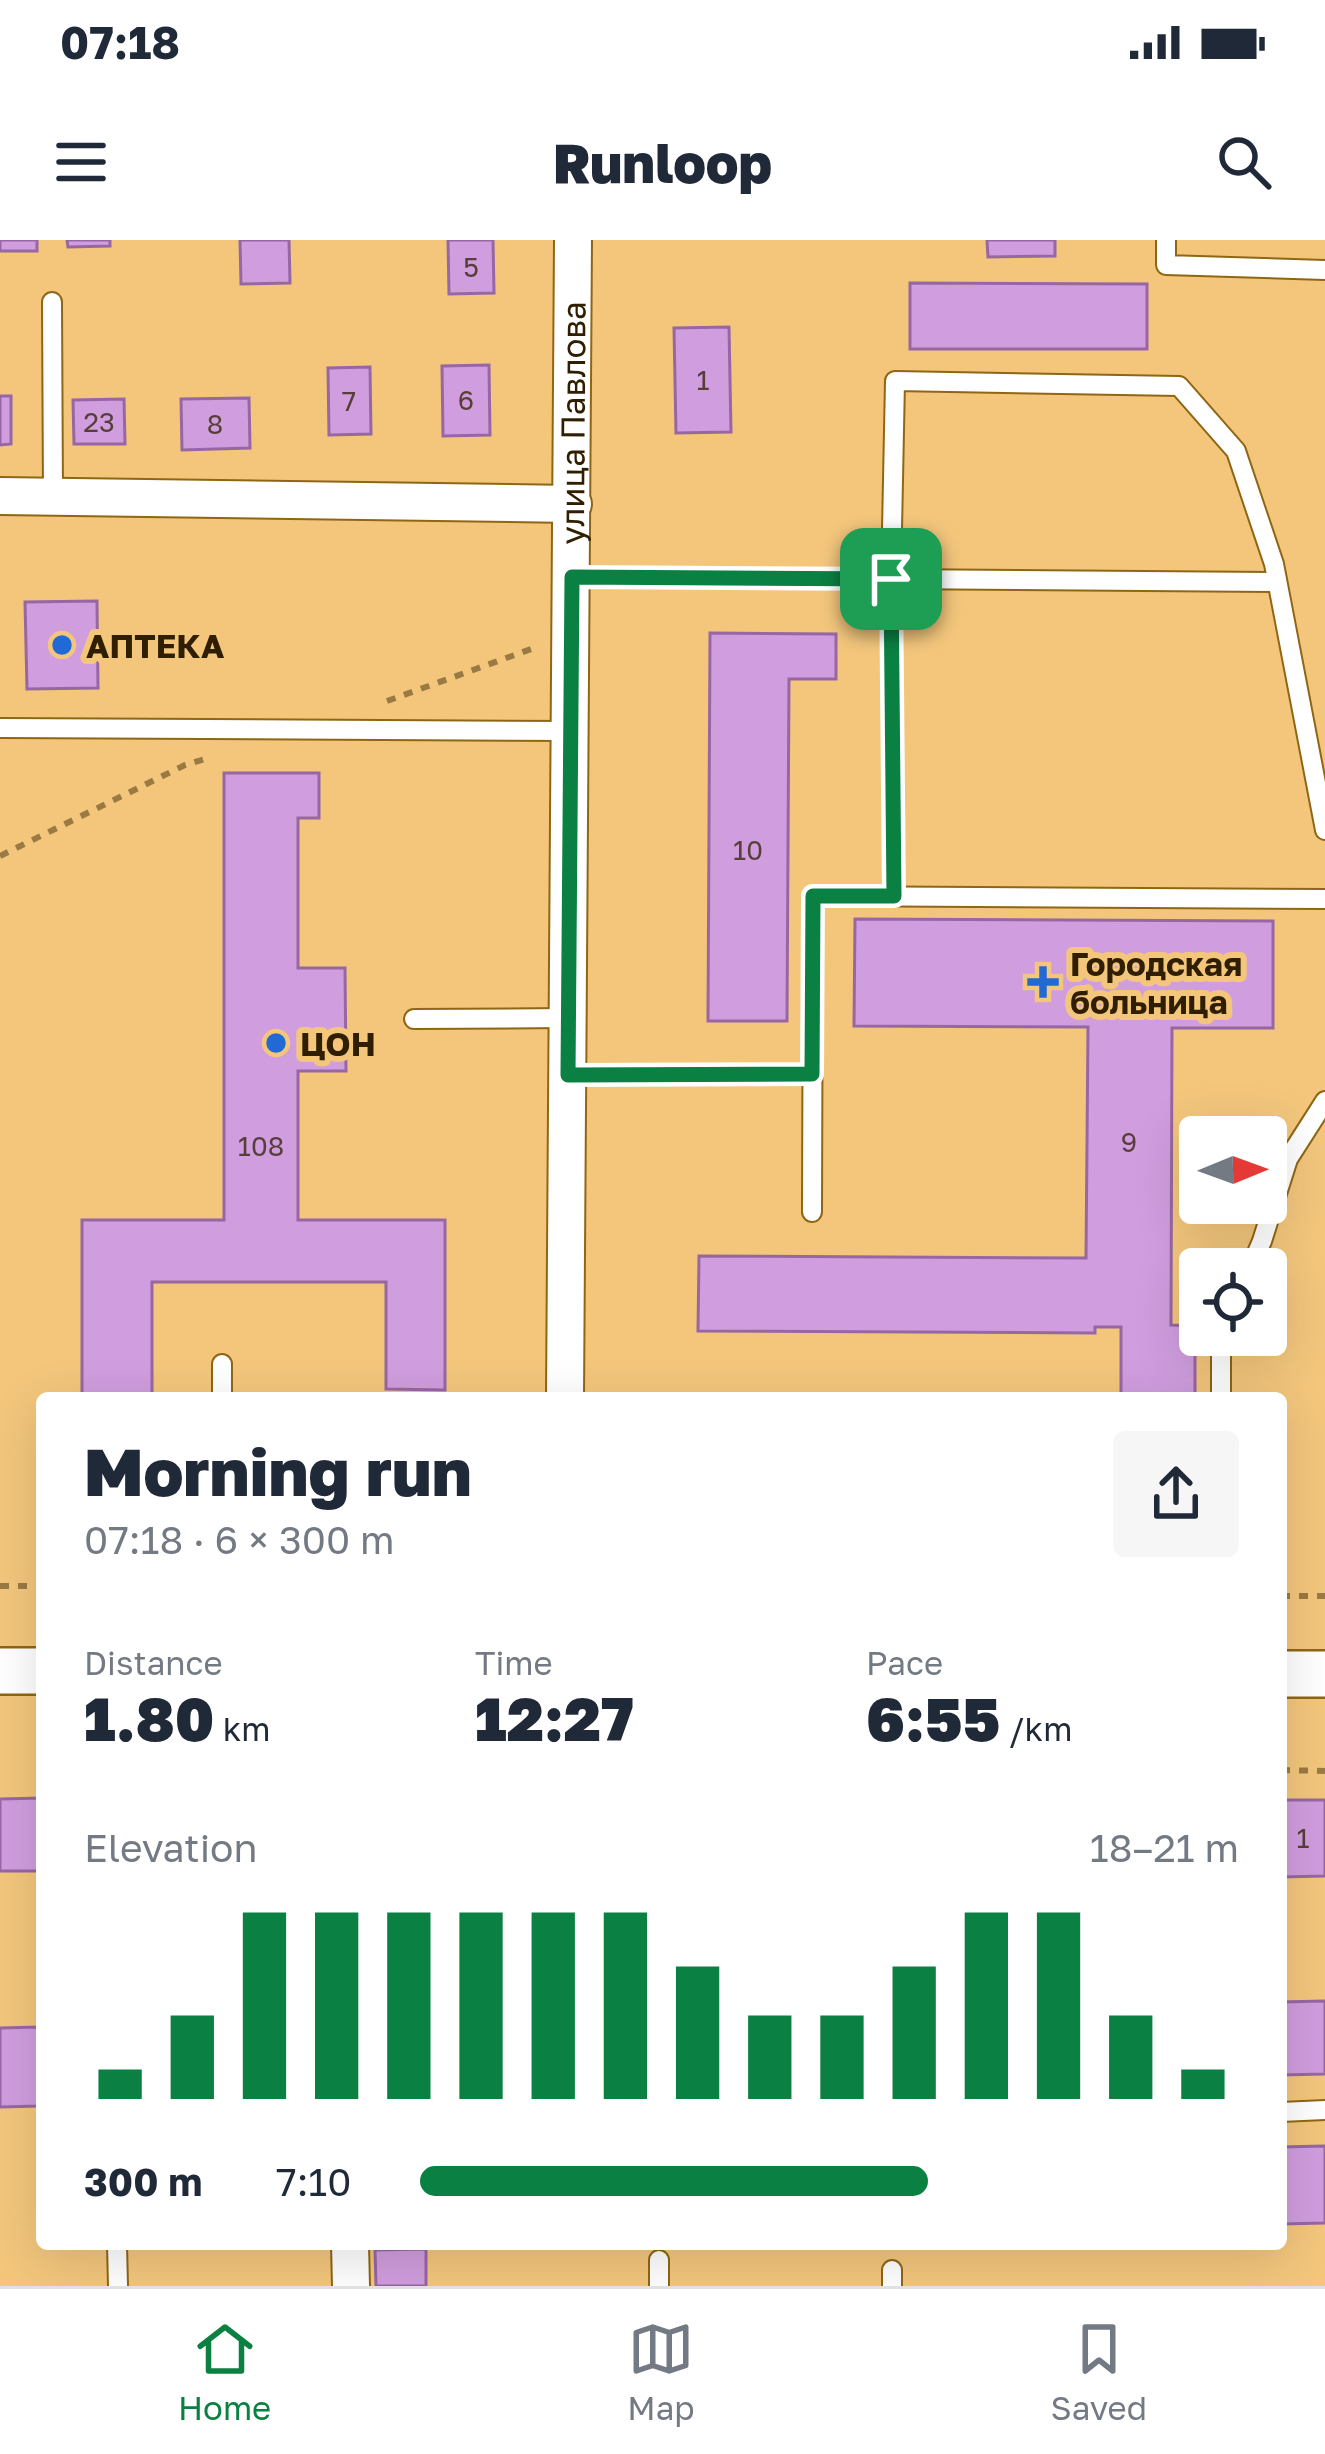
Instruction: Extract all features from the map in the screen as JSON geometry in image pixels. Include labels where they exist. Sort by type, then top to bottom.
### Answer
[{"type":"street","name":"улица Павлова","points":[[565,1392],[573,240]]},
{"type":"street","points":[[0,496],[572,505]]},
{"type":"street","points":[[0,1671],[36,1671]]},
{"type":"street","points":[[1287,1674],[1325,1674]]},
{"type":"street","points":[[350,2250],[351,2286]]},
{"type":"lane","points":[[1166,240],[1166,265],[1325,270]]},
{"type":"lane","points":[[52,302],[52,497]]},
{"type":"lane","points":[[894,896],[891,579],[895,381],[1179,386],[1236,451],[1274,564],[1325,830]]},
{"type":"lane","points":[[572,577],[1277,582]]},
{"type":"lane","points":[[0,728],[570,731]]},
{"type":"lane","points":[[812,1212],[813,896],[1325,899]]},
{"type":"lane","points":[[414,1019],[568,1018]]},
{"type":"lane","points":[[568,1075],[812,1074]]},
{"type":"lane","points":[[1259,1248],[1288,1159],[1325,1101]]},
{"type":"lane","points":[[1221,1356],[1221,1392]]},
{"type":"lane","points":[[222,1364],[222,1392]]},
{"type":"lane","points":[[1287,2111],[1325,2110]]},
{"type":"lane","points":[[117,2250],[118,2286]]},
{"type":"lane","points":[[658,2260],[658,2286]]},
{"type":"path","points":[[0,1586],[36,1586]]},
{"type":"path","points":[[1287,1596],[1325,1596]]},
{"type":"path","points":[[1287,1770],[1325,1771]]},
{"type":"building","points":[[0,240],[37,240],[37,251],[0,251]]},
{"type":"building","points":[[67,240],[110,240],[110,246],[68,247]]},
{"type":"building","points":[[240,240],[289,240],[290,283],[241,284]]},
{"type":"building","points":[[448,240],[493,240],[494,293],[449,294]]},
{"type":"building","points":[[987,240],[1055,240],[1055,256],[988,257]]},
{"type":"building","points":[[910,283],[1147,284],[1147,349],[910,349]]},
{"type":"building","points":[[729,327],[731,432],[676,433],[674,328]]},
{"type":"building","points":[[489,365],[490,435],[443,436],[442,366]]},
{"type":"building","points":[[370,367],[371,434],[329,435],[328,368]]},
{"type":"building","points":[[0,396],[11,396],[11,444],[0,445]]},
{"type":"building","points":[[249,398],[250,448],[182,450],[181,399]]},
{"type":"building","points":[[124,399],[125,444],[74,444],[73,400]]},
{"type":"building","name":"АПТЕКА","points":[[97,601],[98,688],[27,689],[25,602]]},
{"type":"building","points":[[710,633],[836,634],[836,679],[789,679],[787,1021],[708,1021]]},
{"type":"building","points":[[224,773],[319,773],[319,818],[298,818],[298,968],[345,968],[346,1071],[298,1071],[298,1220],[445,1220],[445,1390],[386,1389],[386,1282],[152,1282],[152,1392],[82,1392],[82,1220],[224,1220]]},
{"type":"building","points":[[855,919],[1273,921],[1273,1028],[1172,1028],[1171,1325],[1179,1325],[1179,1356],[1195,1356],[1195,1392],[1121,1392],[1121,1327],[1095,1327],[1095,1333],[698,1331],[699,1256],[1086,1258],[1088,1027],[854,1026]]},
{"type":"building","points":[[36,1798],[36,1871],[0,1871],[0,1799]]},
{"type":"building","points":[[1287,1800],[1325,1800],[1325,1876],[1287,1877]]},
{"type":"building","points":[[1325,2001],[1325,2074],[1287,2075],[1287,2002]]},
{"type":"building","points":[[36,2027],[36,2106],[0,2107],[0,2028]]},
{"type":"building","points":[[1325,2146],[1325,2223],[1287,2224],[1287,2147]]},
{"type":"building","points":[[375,2250],[426,2250],[426,2286],[376,2286]]},
{"type":"place","name":"АПТЕКА","points":[[62,645]]},
{"type":"place","name":"Городская больница","points":[[1043,982]]},
{"type":"place","name":"ЦОН","points":[[276,1043]]},
{"type":"route","points":[[572,577],[891,579],[894,896],[813,896],[812,1074],[568,1075],[572,577]]}]
